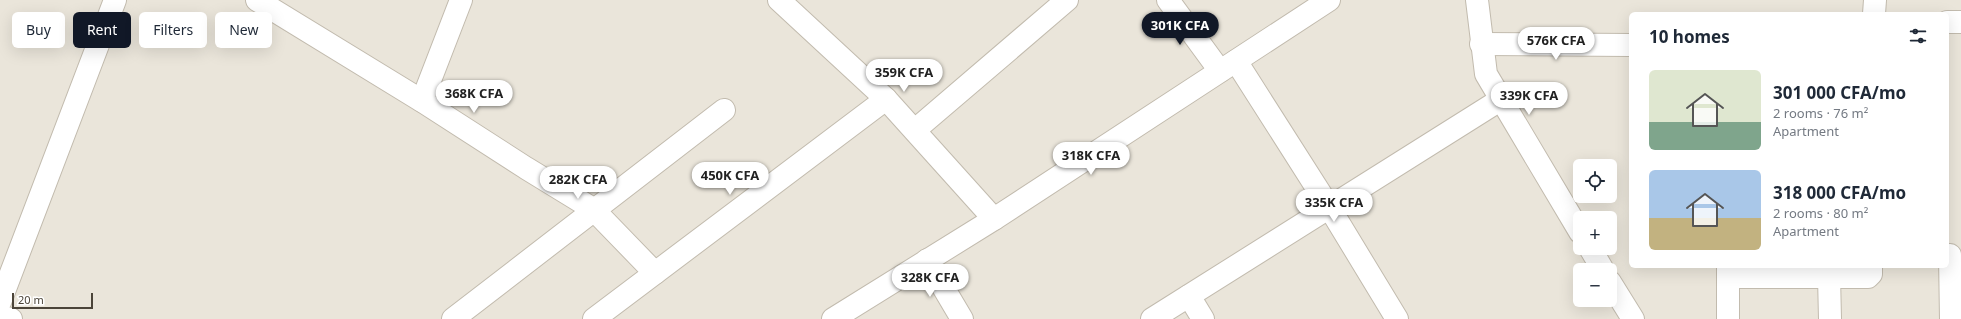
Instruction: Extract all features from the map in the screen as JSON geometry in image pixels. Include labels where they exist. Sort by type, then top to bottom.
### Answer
[{"type":"street","points":[[0,302],[115,0]]},
{"type":"street","points":[[257,0],[594,209],[656,273]]},
{"type":"street","points":[[422,101],[461,0]]},
{"type":"street","points":[[779,0],[886,99],[994,219]]},
{"type":"street","points":[[915,130],[1067,0]]},
{"type":"street","points":[[1168,0],[1228,66],[1329,207],[1397,319]]},
{"type":"street","points":[[833,319],[994,219],[1329,0]]},
{"type":"street","points":[[1477,0],[1481,44],[1486,74],[1500,100],[1573,220]]},
{"type":"street","points":[[1874,12],[1875,0]]},
{"type":"street","points":[[1949,22],[1961,22]]},
{"type":"street","points":[[1481,44],[1629,44]]},
{"type":"street","points":[[594,319],[886,99]]},
{"type":"street","points":[[1152,319],[1500,100]]},
{"type":"street","points":[[453,319],[724,110]]},
{"type":"street","points":[[1950,319],[1953,255]]},
{"type":"street","points":[[927,260],[962,319]]},
{"type":"street","points":[[1728,319],[1728,272],[1870,276],[1871,268]]},
{"type":"street","points":[[1829,276],[1830,319]]},
{"type":"street","points":[[1617,293],[1633,319]]},
{"type":"street","points":[[1189,296],[1203,319]]},
{"type":"street","points":[[0,316],[11,319]]},
{"type":"shaded area","points":[[0,0],[1961,0],[1961,319],[0,319]]}]
